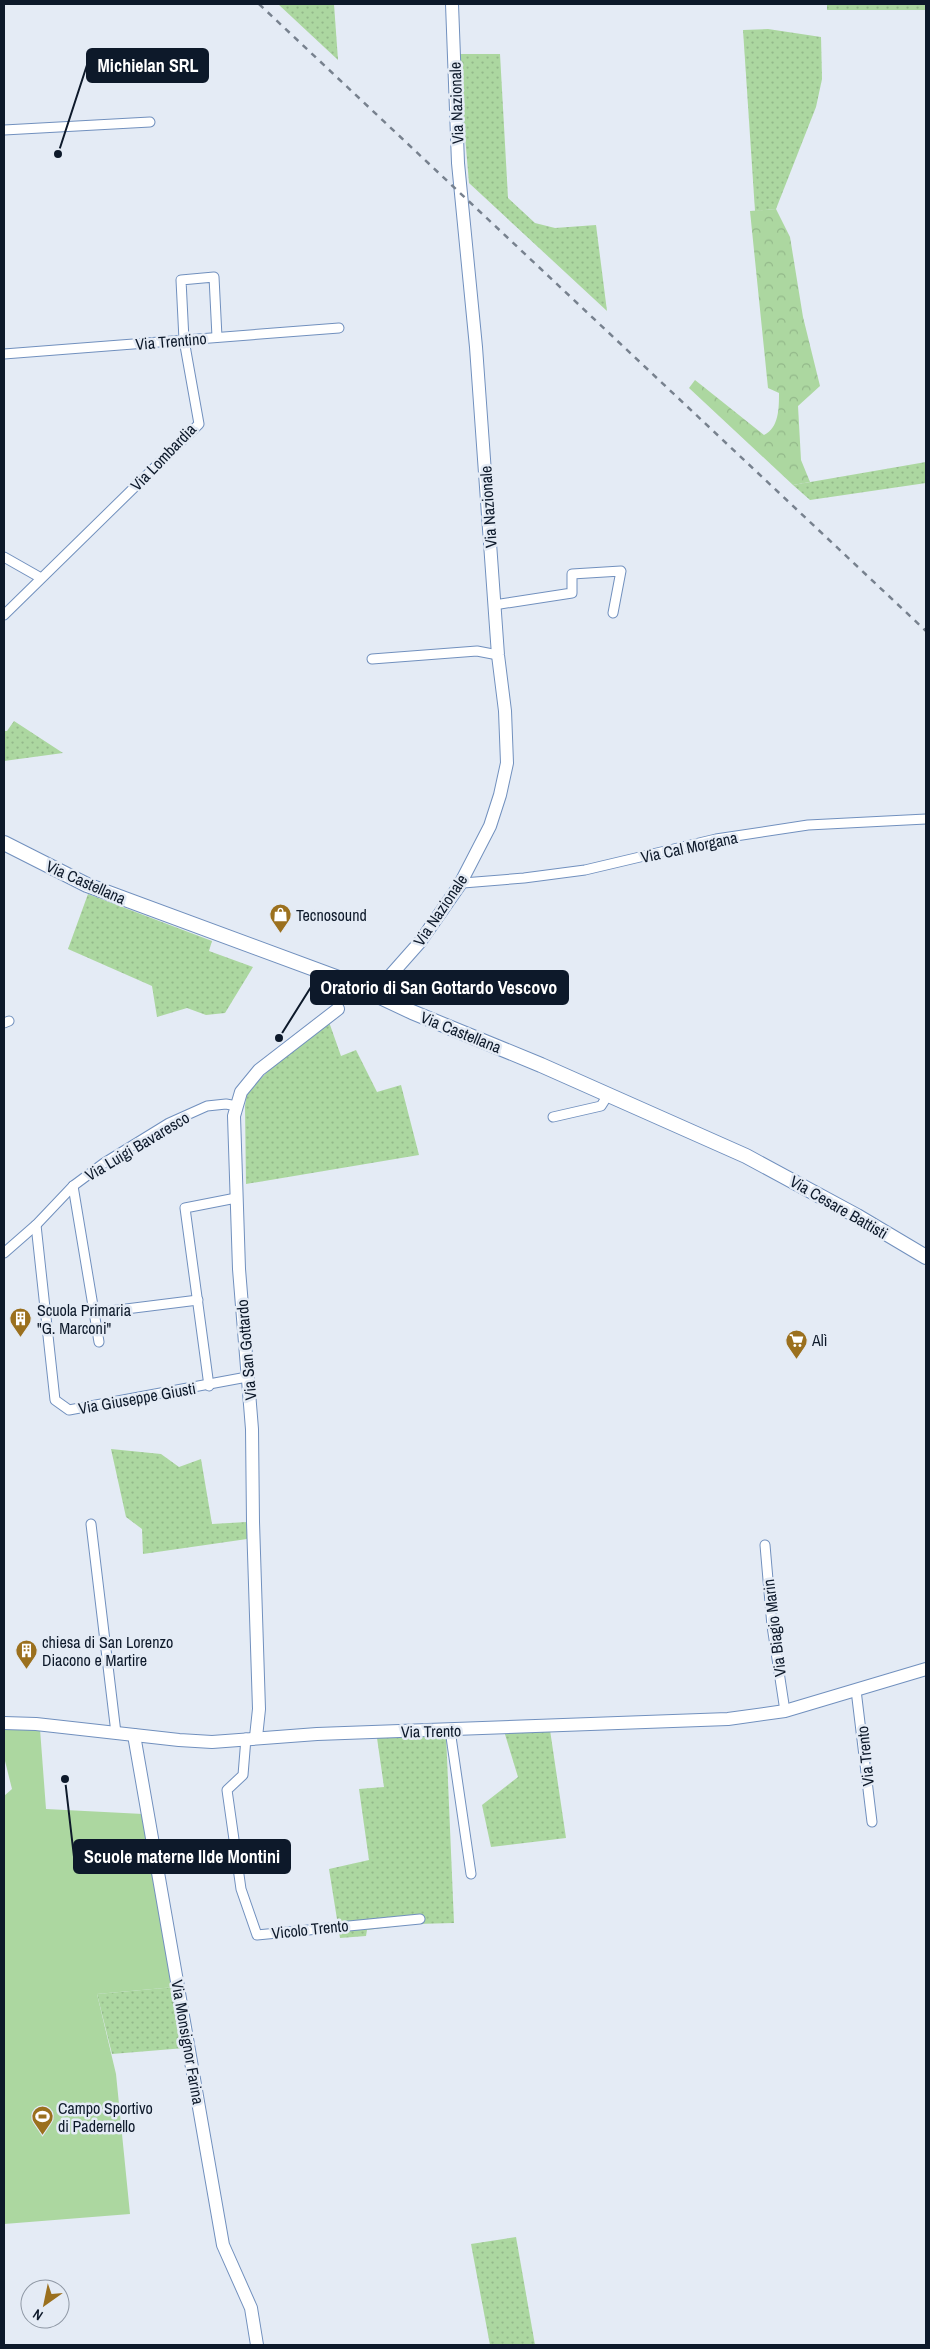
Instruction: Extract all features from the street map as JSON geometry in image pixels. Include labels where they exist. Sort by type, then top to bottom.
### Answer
[{"type":"main road","name":"Via Castellana","points":[[4,843],[96,889],[310,970],[344,980],[412,1012],[608,1094],[751,1159]]},
{"type":"main road","name":"Via Cesare Battisti","points":[[751,1159],[858,1216],[926,1257]]},
{"type":"street","name":"Via Nazionale","points":[[374,994],[377,983],[389,977],[420,942],[456,890],[490,826],[500,796],[507,763],[505,711],[494,605],[476,348],[458,163],[452,4]]},
{"type":"street","points":[[4,130],[150,122]]},
{"type":"street","name":"Via Lombardia","points":[[4,615],[199,424],[184,340],[181,280],[214,277],[217,337]]},
{"type":"street","name":"Via Trentino","points":[[4,354],[338,328]]},
{"type":"street","points":[[4,557],[41,578]]},
{"type":"street","points":[[494,605],[572,593],[572,574],[621,571],[613,613]]},
{"type":"street","points":[[372,659],[476,651],[498,655]]},
{"type":"street","name":"Via Cal Morgana","points":[[456,890],[463,883],[585,870],[716,839],[808,826],[926,820]]},
{"type":"street","points":[[344,980],[389,977]]},
{"type":"street","name":"Via San Gottardo","points":[[251,1738],[258,1709],[253,1522],[254,1477],[236,1198],[234,1116],[241,1092],[259,1070],[338,1008]]},
{"type":"street","points":[[553,1117],[601,1106],[608,1094]]},
{"type":"street","name":"Via Luigi Bavaresco","points":[[4,1253],[36,1225],[73,1186],[104,1163],[169,1123],[207,1106],[226,1104],[237,1106]]},
{"type":"street","points":[[73,1186],[99,1342]]},
{"type":"street","points":[[209,1386],[185,1208],[236,1198]]},
{"type":"street","name":"Via Giuseppe Giusti","points":[[36,1225],[55,1400],[69,1410],[209,1386],[247,1377]]},
{"type":"street","points":[[94,1313],[198,1300]]},
{"type":"street","points":[[91,1524],[116,1733]]},
{"type":"street","name":"Via Biagio Marin","points":[[764,1545],[772,1626],[784,1711]]},
{"type":"street","name":"Via Trento","points":[[4,1723],[29,1723],[197,1742],[251,1738],[728,1720],[784,1711],[926,1669]]},
{"type":"street","name":"Via Trento","points":[[856,1690],[872,1822]]},
{"type":"street","points":[[450,1730],[470,1874]]},
{"type":"street","name":"Via Monsignor Farina","points":[[134,1735],[223,2245],[251,2308],[257,2345]]},
{"type":"street","name":"Vicolo Trento","points":[[251,1738],[243,1775],[227,1790],[241,1889],[256,1935],[420,1918]]},
{"type":"green space","points":[[278,4],[334,4],[338,60]]},
{"type":"green space","points":[[827,4],[926,4],[926,10],[827,10]]},
{"type":"green space","points":[[768,29],[821,37],[822,79],[816,107],[776,209],[755,211],[743,30]]},
{"type":"green space","points":[[458,54],[500,54],[508,198],[535,223],[555,228],[596,225],[607,311],[469,183]]},
{"type":"green space","points":[[776,209],[790,237],[803,317],[820,386],[798,406],[801,460],[810,482],[793,485],[689,388],[695,380],[764,435],[773,428],[777,417],[779,393],[768,388],[750,211]]},
{"type":"green space","points":[[926,462],[926,483],[810,500],[793,485]]},
{"type":"green space","points":[[14,721],[63,753],[4,761],[4,731],[7,731]]},
{"type":"green space","points":[[88,894],[212,941],[209,951],[253,967],[225,1013],[206,1015],[187,1008],[157,1017],[152,986],[68,949]]},
{"type":"green space","points":[[329,1022],[341,1056],[356,1050],[377,1092],[401,1085],[419,1155],[246,1184],[245,1106],[247,1093],[273,1066]]},
{"type":"green space","points":[[111,1449],[161,1454],[179,1467],[201,1459],[212,1524],[247,1522],[247,1539],[143,1554],[142,1529],[126,1517]]},
{"type":"green space","points":[[40,1729],[46,1809],[143,1814],[175,1987],[97,1994],[116,2074],[130,2214],[4,2224],[4,1796],[12,1789],[4,1757],[4,1730]]},
{"type":"green space","points":[[550,1730],[566,1838],[491,1847],[482,1805],[518,1777],[504,1731]]},
{"type":"green space","points":[[446,1734],[454,1923],[416,1924],[367,1930],[366,1936],[340,1938],[329,1869],[369,1860],[359,1789],[384,1787],[377,1738]]},
{"type":"green space","points":[[175,1987],[185,2048],[112,2054],[97,1994]]},
{"type":"green space","points":[[516,2237],[535,2345],[490,2345],[471,2244]]},
{"type":"railway","points":[[259,4],[926,631]]},
{"type":"place","name":"Michielan SRL","points":[[58,154]]},
{"type":"place","name":"Tecnosound","points":[[280,934]]},
{"type":"place","name":"Oratorio di San Gottardo Vescovo","points":[[279,1038]]},
{"type":"place","name":"Scuola Primaria \"G. Marconi\"","points":[[21,1338]]},
{"type":"place","name":"Alì","points":[[796,1359]]},
{"type":"place","name":"chiesa di San Lorenzo Diacono e Martire","points":[[26,1670]]},
{"type":"place","name":"Scuole materne Ilde Montini","points":[[65,1779]]},
{"type":"place","name":"Campo Sportivo di Padernello","points":[[42,2136]]}]
